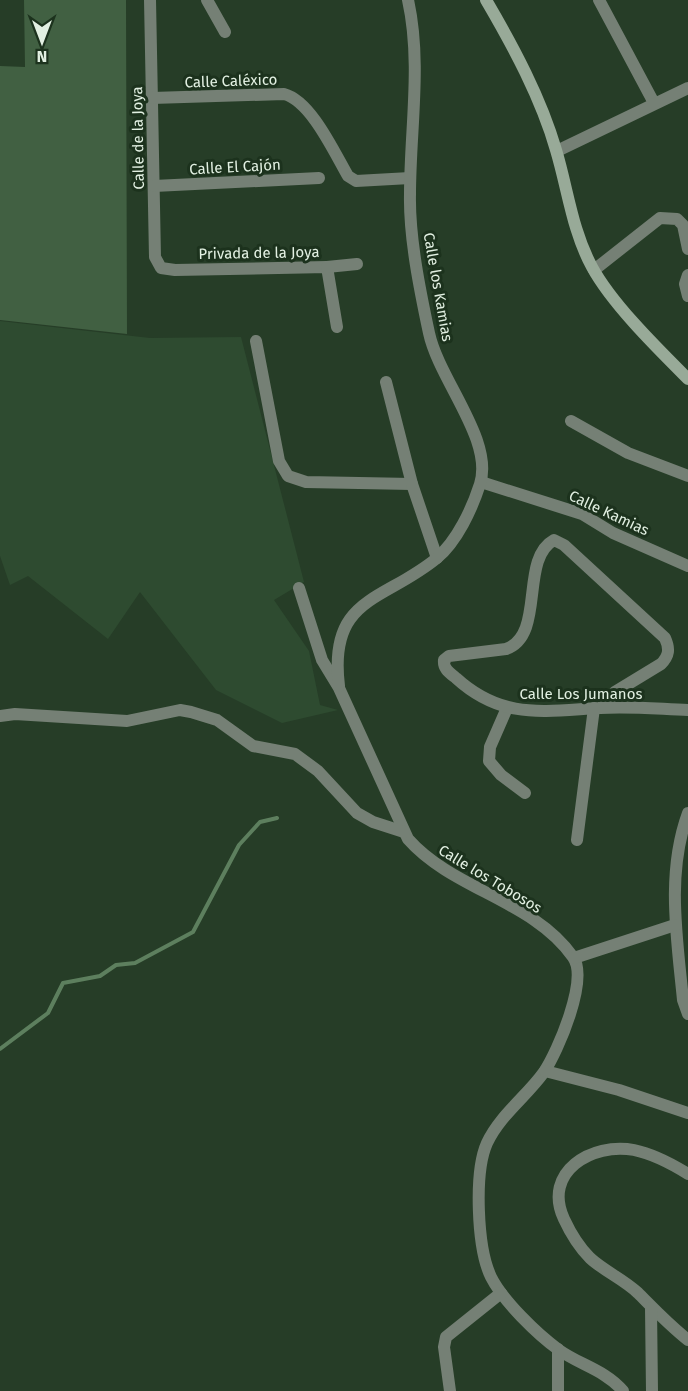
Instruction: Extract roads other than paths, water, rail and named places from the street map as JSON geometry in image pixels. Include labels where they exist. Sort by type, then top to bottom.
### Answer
[{"type":"street","name":"Calle de la Joya","points":[[150,0],[155,257],[161,268],[167,270]]},
{"type":"street","points":[[207,0],[225,32]]},
{"type":"street","name":"Calle los Kamias","points":[[339,688],[338,646],[350,620],[361,605],[437,558],[455,536],[481,483],[481,450],[444,377],[429,333],[414,242],[410,177],[414,56],[408,0]]},
{"type":"street","points":[[486,0],[502,27],[539,106],[556,151],[575,229],[594,270],[634,322],[688,379]]},
{"type":"street","points":[[599,0],[654,103]]},
{"type":"street","points":[[556,151],[688,88]]},
{"type":"street","name":"Calle Caléxico","points":[[152,98],[284,94],[292,96],[307,109],[348,176],[356,181],[410,177]]},
{"type":"street","name":"Calle El Cajón","points":[[154,186],[319,178]]},
{"type":"street","points":[[594,270],[660,218],[677,219],[683,225],[688,249]]},
{"type":"street","points":[[327,267],[357,264]]},
{"type":"street","name":"Privada de la Joya","points":[[167,270],[327,267],[336,327]]},
{"type":"street","points":[[688,275],[685,284],[688,296]]},
{"type":"street","points":[[256,341],[279,461],[288,476],[306,482],[412,484]]},
{"type":"street","points":[[386,382],[412,484],[437,558]]},
{"type":"street","points":[[571,421],[628,453],[688,476]]},
{"type":"street","name":"Calle Kamias","points":[[481,483],[582,514],[613,532],[688,566]]},
{"type":"street","points":[[507,708],[476,693],[445,668],[443,663],[449,656],[495,651],[514,646],[525,630],[539,561],[549,543],[556,540],[665,638],[669,645],[666,659],[661,664],[615,692],[597,708],[577,840]]},
{"type":"street","points":[[299,588],[316,645],[339,688]]},
{"type":"street","name":"Calle los Tobosos","points":[[339,688],[404,832],[423,856],[543,927],[574,958]]},
{"type":"street","name":"Calle Los Jumanos","points":[[525,793],[501,775],[489,761],[490,747],[507,708],[531,712],[597,708],[688,710]]},
{"type":"street","points":[[0,716],[15,714],[127,721],[180,710],[191,712],[217,720],[253,746],[295,754],[318,771],[357,813],[373,822],[404,832]]},
{"type":"street","points":[[688,813],[677,855],[675,925],[688,1014]]},
{"type":"street","points":[[623,1391],[613,1379],[558,1349],[501,1293],[491,1277],[483,1248],[480,1176],[486,1144],[497,1127],[545,1071],[570,1013],[577,982],[578,968],[574,958],[675,925]]},
{"type":"street","points":[[545,1071],[619,1090],[688,1113]]},
{"type":"street","points":[[688,1174],[672,1164],[633,1150],[606,1149],[582,1158],[565,1172],[560,1193],[563,1216],[588,1257],[637,1292],[651,1308],[688,1340]]},
{"type":"street","points":[[450,1391],[444,1347],[446,1337],[501,1293]]},
{"type":"street","points":[[651,1308],[652,1391]]},
{"type":"street","points":[[558,1349],[558,1391]]},
{"type":"waterway","points":[[0,1049],[48,1013],[63,983],[100,976],[116,965],[135,963],[193,932],[239,845],[260,822],[277,818]]}]
